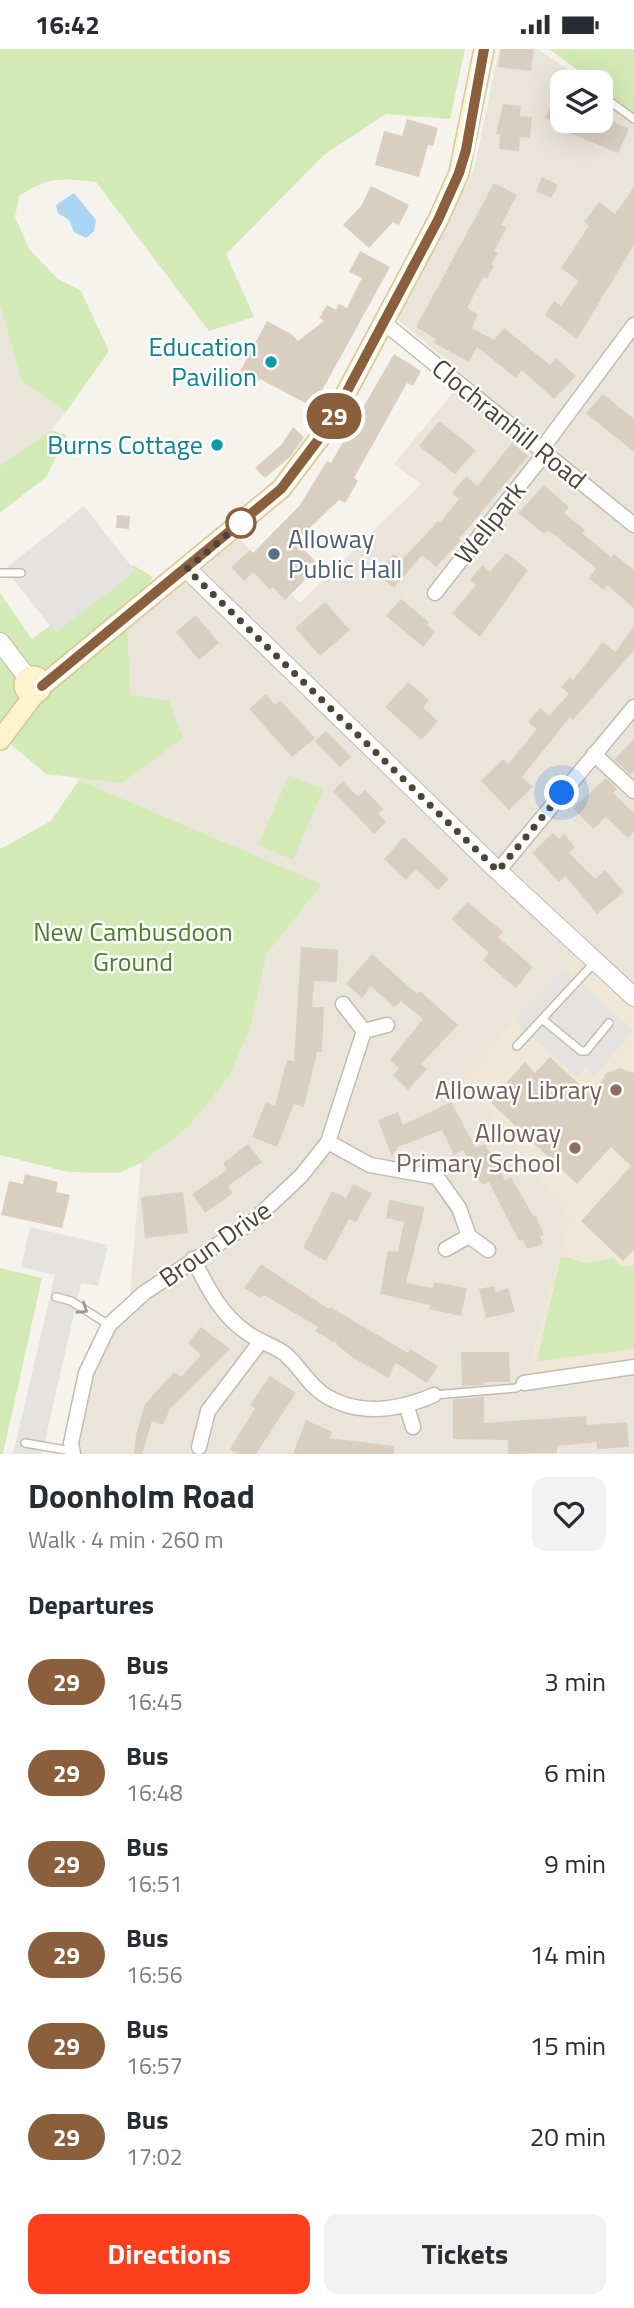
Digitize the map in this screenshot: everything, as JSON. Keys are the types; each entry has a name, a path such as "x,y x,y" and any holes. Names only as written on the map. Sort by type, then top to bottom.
{"main road":[{"path":"0,740 34,686 187,569 281,489 328,427 438,220 459,173 466,150 484,49"}],"street":[{"name":"Clochranhill Road","path":"383,323 634,525"},
{"name":"Wellpark","path":"435,593 543,452 634,325"},
{"path":"187,569 498,871 634,997"},
{"path":"0,642 34,686"},
{"path":"498,871 634,706"},
{"path":"594,754 634,791"},
{"path":"344,1004 364,1031 387,1024"},
{"name":"Broun Drive","path":"72,1453 77,1409 86,1373 109,1325 144,1293 252,1222 286,1192 328,1143 364,1031"},
{"path":"328,1143 370,1165 438,1177 459,1209 469,1236 488,1250"},
{"path":"446,1249 469,1236"},
{"path":"193,1259 226,1316 261,1341 284,1353 325,1396 357,1408 407,1407 434,1395"},
{"path":"199,1447 208,1411 261,1341"},
{"path":"524,1383 634,1367"},
{"path":"407,1407 413,1427"}],"lane":[{"path":"613,104 634,119"},
{"path":"0,573 21,573"},
{"path":"517,1046 595,961"},
{"path":"542,1019 581,1051 586,1051 608,1023"},
{"path":"56,1297 71,1301 109,1325"},
{"path":"434,1395 516,1388 524,1383"},
{"path":"24,1443 72,1453"}],"shaded area":[{"path":"499,49 538,49 568,70 550,70 550,133 613,133 613,104 634,119 634,1454 73,1454 86,1373 129,1306 141,1163 186,1129 250,1029 267,954 322,884 79,780 52,721 127,616 232,531 300,603 421,484 394,464 466,377 398,320 474,170"},
{"path":"0,305 22,382 66,412 51,430 0,466"},
{"path":"84,506 135,571 56,633 5,569"},
{"name":"Alloway Primary School","path":"583,950 634,997 634,1367 524,1383 570,1218 463,1077"},
{"path":"565,968 634,1031 594,1076 585,1067 576,1077 515,1021"},
{"path":"30,1227 108,1245 98,1286 81,1283 42,1454 13,1454 55,1275 21,1267"}],"green space":[{"path":"0,49 465,49 450,119 386,114 324,155 226,254 254,317 209,331 96,182 56,180 39,185 19,196 15,217 29,249 58,279 81,291 109,351 66,412 22,382 0,305"},
{"path":"549,49 634,49 634,113 613,97 613,70 578,70"},
{"path":"51,430 67,435 46,477 0,513 0,466"},
{"path":"133,565 153,577 127,616 130,695 169,701 183,738 122,783 46,774 0,735 0,593 32,639"},
{"path":"289,775 323,790 293,860 258,845"},
{"name":"New Cambusdoon Ground","path":"79,780 322,884 267,954 250,1029 228,1078 186,1129 141,1163 118,1173 68,1172 0,1155 0,849 51,821"},
{"path":"561,1256 587,1263 613,1258 622,1267 634,1265 634,1349 537,1361"},
{"path":"0,1268 42,1278 3,1454 0,1454"}],"water":[{"path":"74,193 96,220 94,231 86,238 74,232 69,220 58,213 56,205"}],"building":[{"path":"501,49 534,49 531,71 498,67"},
{"path":"503,104 521,106 520,116 532,117 530,138 520,137 519,151 499,149 500,135 496,134"},
{"path":"550,108 550,120 545,118"},
{"path":"407,119 438,128 433,146 428,145 419,177 375,165 384,131 402,136"},
{"path":"613,121 629,129 618,153 570,133 613,133"},
{"path":"542,177 558,185 551,198 536,191"},
{"path":"494,183 517,195 501,225 507,227 494,251 498,253 491,265 494,266 487,279 483,277 467,308 478,314 472,328 494,340 504,328 550,365 556,358 576,376 554,399 522,370 516,378 477,347 469,362 434,343 436,339 416,327"},
{"path":"371,186 409,205 399,225 393,222 369,248 343,225 361,206"},
{"path":"634,187 634,245 577,339 545,315 554,301 561,306 579,281 561,268 589,226 584,222 599,202 615,214"},
{"path":"360,251 390,267 313,407 260,379 257,383 239,373 267,321 298,341 324,321 319,318 327,305 336,310 339,304 347,308 362,278 349,272"},
{"path":"394,354 421,371 413,386 407,383 354,478 358,481 345,503 339,500 296,541 315,561 303,571 308,577 285,600 273,587 270,590 253,572 244,581 231,567 250,550 253,553 300,505 327,461 331,463"},
{"path":"603,394 634,419 634,452 586,413"},
{"path":"439,421 476,450 455,474 419,446"},
{"path":"293,427 304,437 291,456 265,478 255,468 282,444"},
{"path":"512,443 528,456 436,567 422,555 394,588 377,574 394,554 402,560 438,521 440,523 459,499 452,493 466,476 477,486"},
{"path":"544,485 569,507 564,513 585,530 582,533 611,557 614,554 634,570 634,608 607,585 603,590 589,578 596,568 548,530 544,534 518,513"},
{"path":"117,515 130,516 129,529 116,528"},
{"path":"506,553 528,570 480,637 452,614 476,585 470,580 482,565 490,572"},
{"path":"401,599 429,622 427,625 435,632 423,647 386,616"},
{"path":"325,602 350,630 320,656 295,628"},
{"path":"196,615 219,643 199,660 176,632"},
{"path":"634,627 634,650 573,720 570,717 522,777 533,787 509,810 481,781 503,759 508,764 537,729 528,722 540,708 549,716 569,694 561,687 570,677 573,680 603,642 615,652"},
{"path":"408,682 429,700 423,708 438,721 422,740 385,707"},
{"path":"266,694 275,705 280,700 315,738 292,757 249,709"},
{"path":"326,731 351,757 340,767 315,741"},
{"path":"634,739 634,771 631,775 614,760"},
{"path":"606,778 617,789 613,793 634,813 634,832 628,838 606,817 593,829 573,808"},
{"path":"343,781 358,797 365,790 383,809 378,814 386,822 374,834 333,791"},
{"path":"553,833 559,839 564,834 575,847 569,853 595,879 605,870 624,892 597,914 565,876 559,882 532,853"},
{"path":"404,837 449,879 438,890 416,869 406,880 384,859"},
{"path":"468,902 503,932 498,937 533,967 516,988 483,960 489,953 451,919"},
{"path":"301,947 338,950 337,982 314,981 312,1007 324,1007 322,1052 317,1052 304,1107 294,1104 277,1147 252,1137 266,1102 275,1106 287,1060 294,1061"},
{"path":"372,954 417,994 420,991 458,1025 421,1064 427,1069 408,1090 393,1075 399,1068 390,1060 423,1019 401,1001 394,1007 371,986 362,998 346,984"},
{"path":"550,1057 593,1097 606,1073 620,1068 634,1073 634,1250 623,1261 581,1221 631,1166 611,1147 577,1184 489,1101 525,1062 535,1073"},
{"path":"451,1102 476,1148 485,1144 505,1180 511,1177 534,1217 536,1216 544,1235 540,1236 543,1244 527,1249 523,1240 519,1241 489,1182 482,1185 463,1150 454,1155 442,1130 398,1147 392,1157 378,1120 398,1112 403,1125"},
{"path":"248,1144 262,1162 228,1186 233,1193 205,1213 192,1194 227,1170 223,1163"},
{"path":"25,1174 58,1182 56,1192 70,1195 62,1228 1,1215 9,1181 23,1184"},
{"path":"353,1184 372,1193 356,1222 349,1219 326,1261 303,1248 332,1191 346,1198"},
{"path":"183,1192 188,1233 145,1238 141,1197"},
{"path":"389,1200 425,1207 406,1283 433,1288 434,1282 467,1288 461,1316 429,1309 430,1305 380,1294 388,1251 398,1252 404,1222 386,1218"},
{"path":"261,1264 329,1309 330,1307 408,1353 410,1349 438,1366 427,1383 396,1363 388,1378 352,1357 336,1344 337,1341 333,1342 315,1331 318,1327 264,1295 261,1298 244,1288"},
{"path":"494,1286 496,1292 508,1288 515,1312 486,1318 479,1289"},
{"path":"201,1327 230,1349 170,1409 163,1425 152,1421 142,1454 134,1454 136,1435 145,1404 174,1372 181,1377 201,1355 188,1343"},
{"path":"461,1352 509,1352 510,1382 484,1382 484,1385 462,1386"},
{"path":"270,1376 296,1393 256,1454 238,1454 230,1449 255,1408 250,1405"},
{"path":"484,1397 484,1423 586,1416 587,1425 627,1422 629,1447 597,1449 597,1442 557,1446 557,1453 508,1454 508,1440 453,1439 453,1399"},
{"path":"306,1420 332,1432 329,1438 394,1446 394,1454 293,1454"}],"bus line":[{"name":"29","path":"42,686 281,489 328,427 438,220 459,173 466,150 484,49"}],"place":[{"name":"Education Pavilion","path":"271,362"},
{"name":"Burns Cottage","path":"217,445"},
{"name":"Alloway Public Hall","path":"274,554"},
{"name":"Alloway Library","path":"616,1090"},
{"name":"Alloway Primary School","path":"575,1148"}],"route":[{"path":"241,523 248,517 187,569 498,871 562,793"}]}
